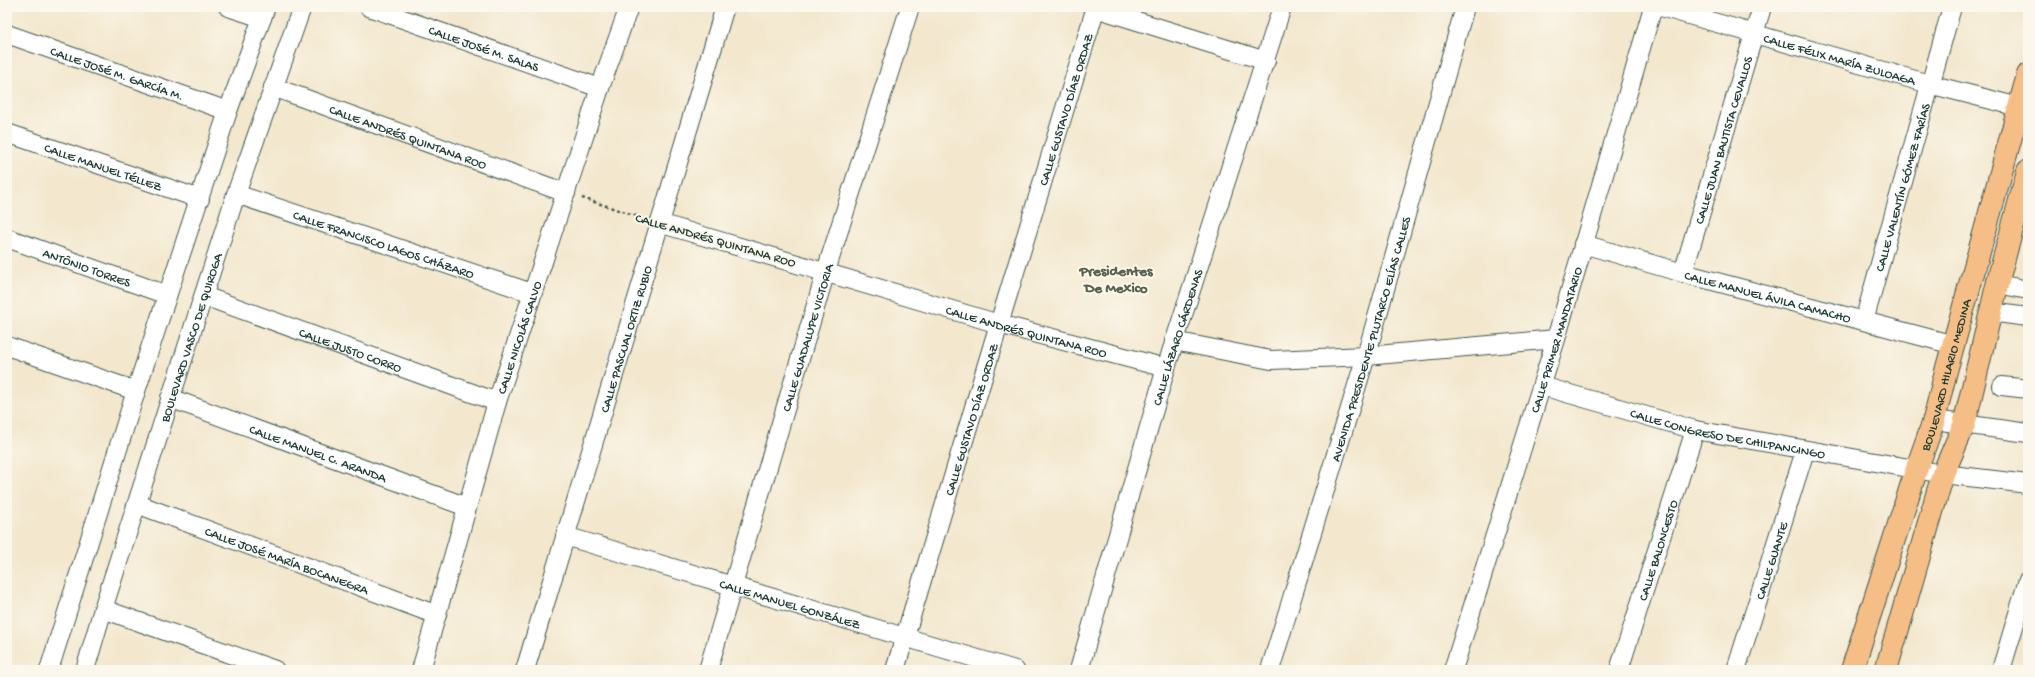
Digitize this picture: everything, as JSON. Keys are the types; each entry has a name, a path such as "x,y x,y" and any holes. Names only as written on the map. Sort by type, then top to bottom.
{"main road":[{"name":"BOULEVARD HILARIO MEDINA","path":"1852,670 1934,420 2028,75"},
{"name":"BOULEVARD HILARIO MEDINA","path":"1886,670 1943,474 1964,425 1990,312 2028,171"}],"street":[{"path":"49,670 167,295 228,111 264,12 228,7"},
{"name":"BOULEVARD VASCO DE QUIROGA","path":"85,670 103,609 236,194 302,7"},
{"name":"CALLE JOSÉ M. SALAS","path":"369,7 600,88"},
{"name":"CALLE NICOLÁS CALVO","path":"421,670 497,402 600,88 629,7"},
{"name":"CALLE PASCUAL ORTIZ RUBIO","path":"525,670 659,223 726,7"},
{"name":"CALLE GUADALUPE VICTORIA","path":"708,670 734,588 826,271 910,7"},
{"path":"1095,7 1266,61"},
{"name":"CALLE GUSTAVO DÍAZ ORDAZ","path":"895,670 1095,7"},
{"name":"CALLE LÁZARO CÁRDENAS","path":"1079,670 1174,341 1266,61 1282,7"},
{"name":"AVENIDA PRESIDENTE PLUTARCO ELÍAS CALLES","path":"1270,670 1366,356 1465,7"},
{"name":"CALLE PRIMER MANDATARIO","path":"1453,670 1542,386 1653,7"},
{"name":"CALLE FÉLIX MARÍA ZULOAGA","path":"1661,7 1929,84 2019,107"},
{"name":"CALLE JUAN BAUTISTA CEVALLOS","path":"1684,273 1762,7"},
{"name":"CALLE VALENTÍN GÓMEZ FARÍAS","path":"1864,322 1929,84 1952,7"},
{"name":"CALLE JOSÉ M. GARCÍA M.","path":"7,34 228,111"},
{"name":"CALLE ANDRÉS QUINTANA ROO","path":"273,87 566,193"},
{"name":"CALLE MANUEL TÉLLEZ","path":"7,133 200,199"},
{"name":"CALLE FRANCISCO LAGOS CHÁZARO","path":"236,194 532,293"},
{"name":"CALLE ANDRÉS QUINTANA ROO","path":"659,223 826,271 999,324 1166,368"},
{"name":"ANTÔNIO TORRES","path":"7,238 167,295"},
{"name":"CALLE MANUEL ÁVILA CAMACHO","path":"1583,244 1684,273 1954,345"},
{"path":"1998,284 2028,290"},
{"name":"CALLE JUSTO CORRO","path":"204,296 497,402"},
{"path":"1990,312 2028,317"},
{"path":"1174,341 1271,360 1366,356 1556,339"},
{"path":"8,350 136,391"},
{"name":"CALLE CONGRESO DE CHILPANCINGO","path":"1542,386 1695,430 1805,451 1917,468 1943,474 2028,484"},
{"path":"2002,386 2028,390"},
{"name":"CALLE MANUEL C. ARANDA","path":"170,398 467,507"},
{"path":"1934,420 2028,433"},
{"name":"CALLE BALONCESTO","path":"1619,670 1695,430"},
{"name":"CALLE GUANTE","path":"1736,670 1805,451"},
{"name":"CALLE JOSÉ MARÍA BOCANEGRA","path":"137,504 437,615"},
{"name":"CALLE MANUEL GONZÁLEZ","path":"565,536 905,639 1015,670"},
{"path":"2001,670 2028,580"},
{"path":"103,609 275,670"}],"path":[{"name":"CALLE ANDRÉS QUINTANA ROO","path":"566,193 659,223"}],"district":[{"name":"Presidentes De Mexico","path":"1116,278"}]}
